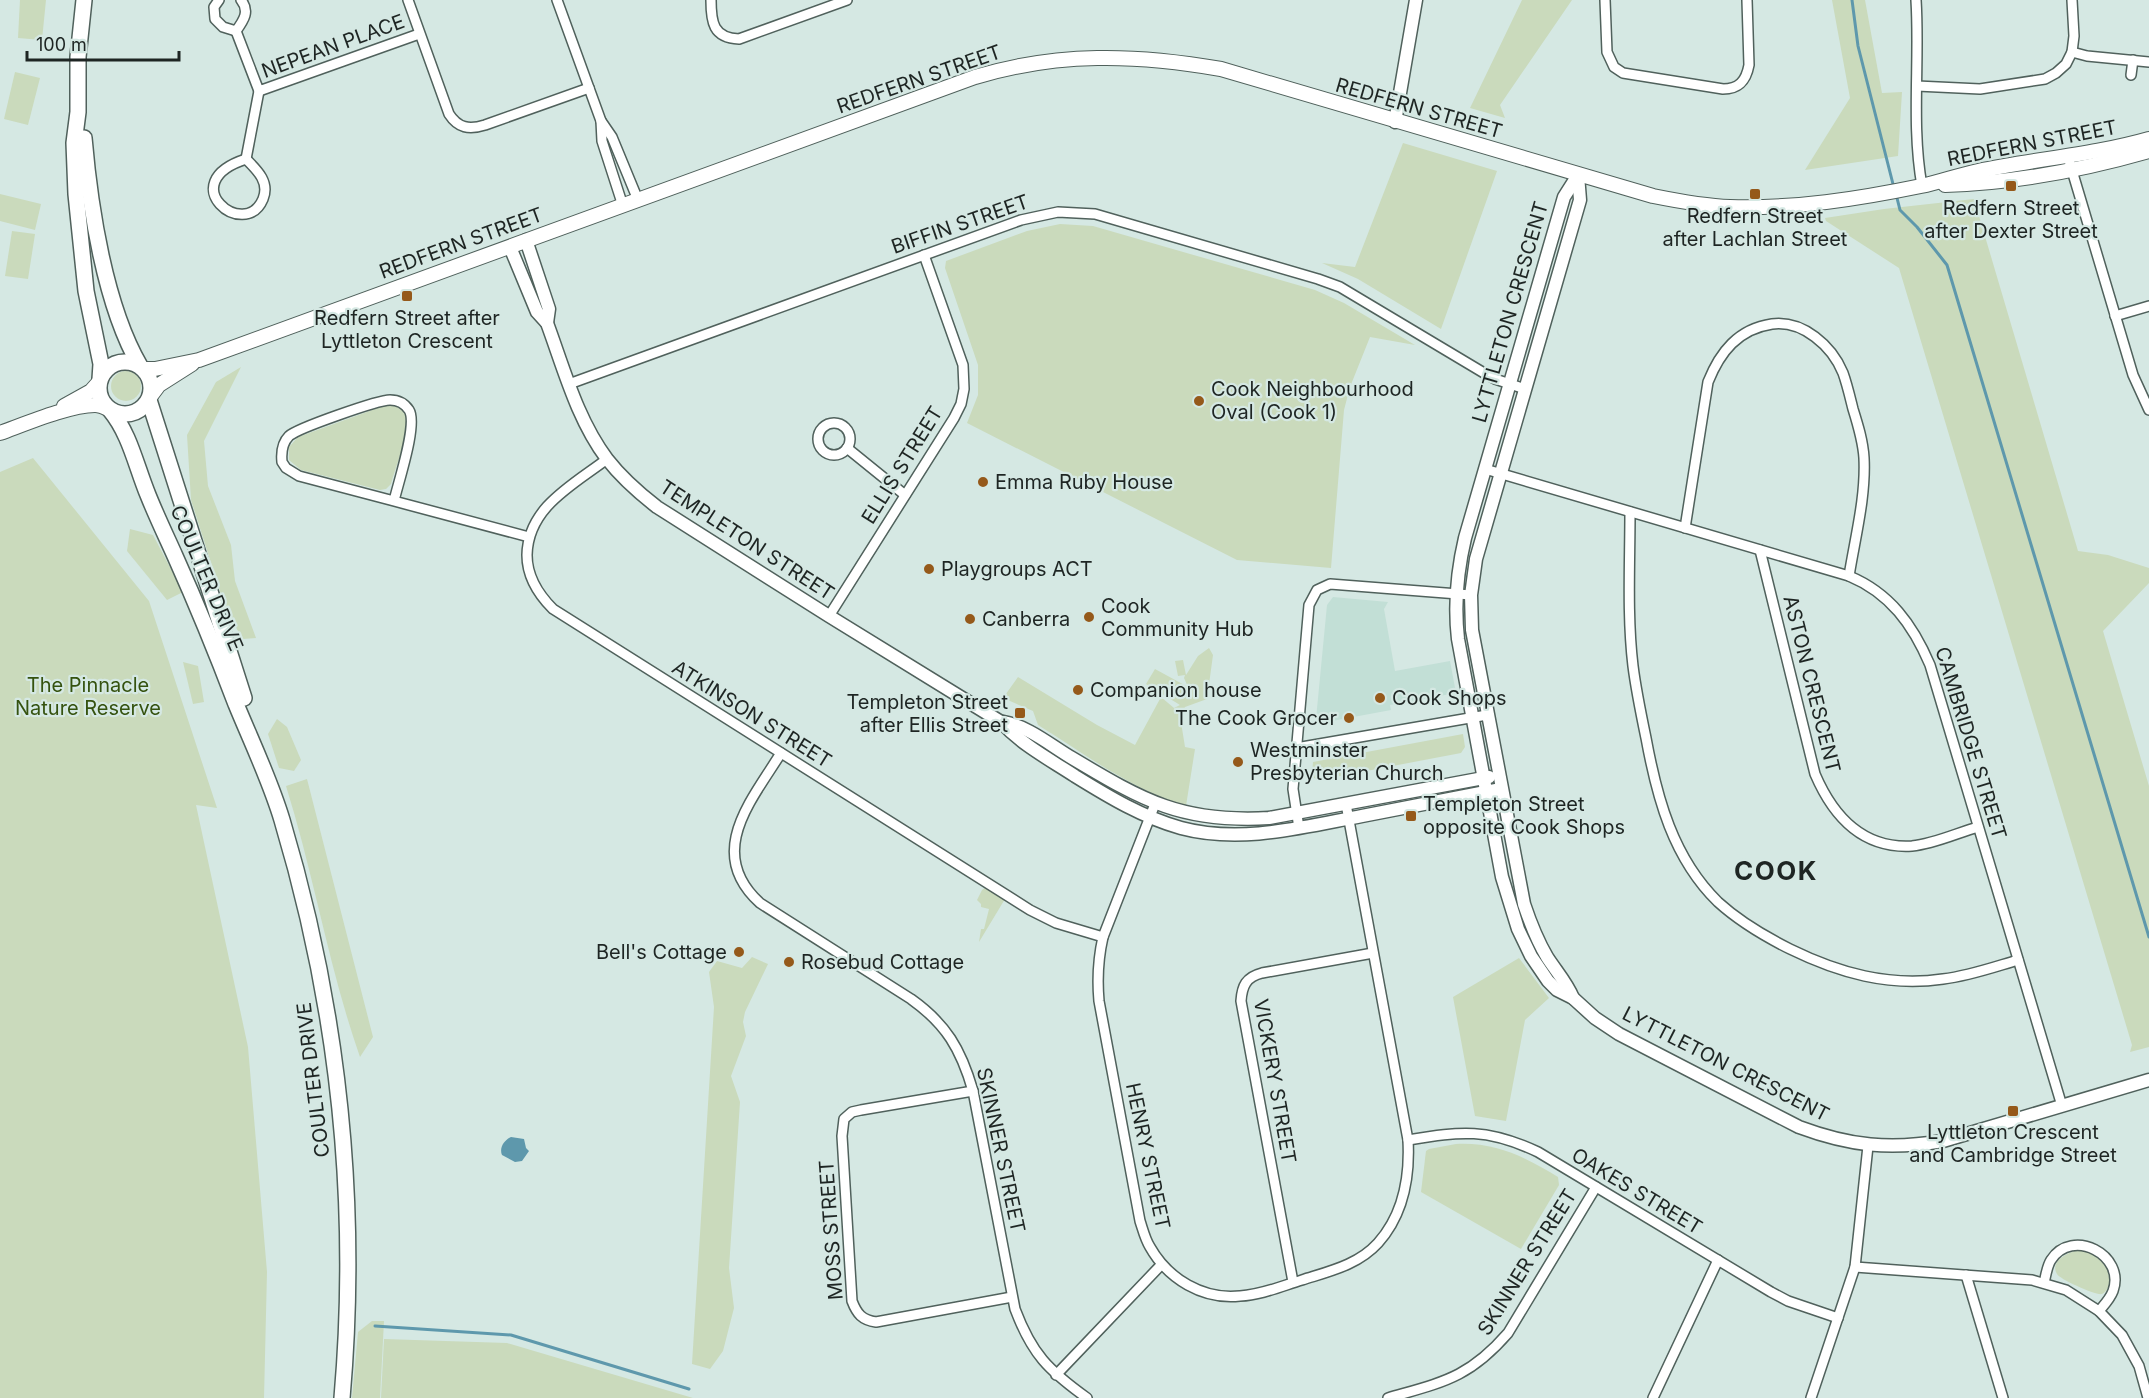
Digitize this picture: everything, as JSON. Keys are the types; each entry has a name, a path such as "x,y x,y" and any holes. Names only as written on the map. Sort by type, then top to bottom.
{"main road":[{"path":"84,0 78,57 78,112 74,142 76,194 86,291 101,364 100,397 109,410"},
{"name":"REDFERN STREET","path":"141,368 155,369 199,360 975,77 1001,69 1044,61 1137,58 1173,60 1221,69 1578,176 1653,196 1729,207 1783,206 1882,193 1922,186 1979,171 2148,142"},
{"path":"0,433 41,418 97,405 118,414 127,415 143,407 149,398 150,382 127,339 100,248 78,112"},
{"name":"REDFERN STREET","path":"1922,186 1980,183 2072,171 2148,142"},
{"name":"REDFERN STREET","path":"149,398 159,385 199,360"},
{"path":"41,418 91,391 105,371 113,365 122,362 141,368"},
{"name":"COULTER DRIVE","path":"149,398 256,734 263,765 294,863 320,974 338,1092 346,1180 347,1323 342,1398"},
{"name":"COULTER DRIVE","path":"109,410 120,422 127,438 148,495 208,629 237,706 263,765"}],"street":[{"path":"219,0 214,7 215,19 223,27 236,31 246,14 241,0"},
{"path":"408,0 449,114 462,127 473,129 589,88"},
{"path":"557,0 601,121 612,137 638,200"},
{"path":"711,0 711,17 718,32 728,39 739,39 847,0"},
{"path":"1395,122 1416,0"},
{"path":"1605,0 1607,52 1614,67 1623,73 1723,89 1735,88 1743,83 1748,75 1747,0"},
{"path":"1916,0 1916,144 1922,186"},
{"path":"1917,86 1980,89 2045,79 2061,69 2072,52 2074,36 2072,0"},
{"name":"NEPEAN PLACE","path":"236,31 259,91 246,159"},
{"name":"NEPEAN PLACE","path":"259,91 420,34"},
{"path":"2072,52 2087,56 2149,62"},
{"path":"2131,75 2133,60"},
{"path":"601,121 602,141 622,206"},
{"path":"2068,157 2133,375 2149,410"},
{"path":"246,159 263,179 264,196 261,204 255,209 239,214 231,213 218,202 214,186 221,171 246,159"},
{"name":"LYTTLETON CRESCENT","path":"1578,176 1564,197 1485,469 1463,547 1455,610 1458,639 1502,877 1518,929 1531,956 1557,990 1573,998 1595,1018 1619,1034 1786,1121 1826,1138 1868,1146 1914,1146 1943,1141 2149,1080"},
{"name":"LYTTLETON CRESCENT","path":"1573,998 1546,955 1533,930 1524,904 1472,630 1471,596 1476,559 1580,201 1578,176"},
{"name":"BIFFIN STREET","path":"569,384 1033,216 1058,212 1083,213 1115,220 1340,287 1484,374 1525,389"},
{"name":"TEMPLETON STREET","path":"526,240 549,309 547,323"},
{"name":"TEMPLETON STREET","path":"510,246 537,312 547,323 585,424 607,459 635,490 657,507 1001,722 1015,737 1108,797 1150,818 1183,828 1215,834 1249,835 1299,828 1501,789"},
{"name":"ELLIS STREET","path":"829,616 961,404 964,388 963,365 924,255"},
{"path":"2115,316 2149,306"},
{"path":"1685,528 1708,382 1715,364 1732,342 1746,332 1777,323 1801,328 1822,343 1834,356 1843,373 1861,437 1864,478 1849,576"},
{"path":"394,501 413,425 412,418 404,404 392,400 378,402 297,431 286,440 282,462 298,476 529,537"},
{"path":"847,448 905,495"},
{"name":"ATKINSON STREET","path":"607,459 548,503 539,515 529,537 527,561 531,578 542,598 553,609 1029,910 1056,923 1103,937"},
{"name":"CAMBRIDGE STREET","path":"1485,469 1849,576 1877,591 1894,605 1909,623 1930,665 2062,1106"},
{"path":"1630,512 1633,665 1653,778 1662,809 1681,852 1698,878 1717,900 1738,919 1762,935 1818,963 1849,974 1880,980 1912,982 1944,979 2018,960"},
{"name":"ASTON CRESCENT","path":"1760,550 1815,774 1829,804 1858,832 1875,841 1894,846 1922,844 1978,827"},
{"path":"1299,828 1293,789 1296,748 1309,605 1317,590 1330,584 1471,596"},
{"path":"1296,748 1487,715"},
{"name":"TEMPLETON STREET","path":"1001,722 1023,728 1120,787 1155,804 1203,817 1236,820 1296,814 1498,775"},
{"name":"SKINNER STREET","path":"781,753 737,825 735,861 744,887 760,903 929,1012 944,1027 957,1046 974,1091 1012,1297 1023,1331 1056,1376 1087,1398"},
{"name":"HENRY STREET","path":"1155,804 1103,937 1098,958 1097,980 1140,1221 1148,1245 1161,1265 1176,1278 1193,1288 1220,1296 1248,1295 1346,1266 1362,1257 1378,1243 1390,1227 1400,1207 1406,1186 1409,1163 1408,1140 1346,804"},
{"name":"VICKERY STREET","path":"1293,1282 1241,1001 1242,990 1250,978 1262,973 1373,953"},
{"name":"MOSS STREET","path":"974,1091 861,1110 852,1112 844,1119 842,1136 852,1301 860,1316 876,1322 1012,1297"},
{"name":"OAKES STREET","path":"1408,1140 1453,1132 1478,1132 1503,1137 1538,1152 1788,1301 1838,1318"},
{"path":"1811,1398 1855,1267 1868,1146"},
{"name":"SKINNER STREET","path":"1388,1398 1447,1380 1465,1372 1492,1351 1508,1333 1596,1187"},
{"path":"2044,1283 2051,1259 2066,1248 2081,1245 2096,1249 2109,1262 2115,1276 2113,1292 2099,1311"},
{"path":"1653,1398 1718,1260"},
{"path":"1056,1376 1161,1265"},
{"path":"1855,1267 2044,1283 2066,1290 2099,1311 2122,1335 2134,1355 2148,1398"},
{"path":"1966,1275 2003,1398"}],"shaded area":[{"path":"1333,597 1388,602 1384,609 1395,671 1450,661 1456,693 1390,705 1391,710 1332,721 1316,719 1327,605"}],"green space":[{"path":"20,0 46,0 42,40 18,38"},
{"path":"1522,0 1572,0 1500,105 1505,118 1470,108"},
{"path":"1832,0 1865,0 1882,93 1902,92 1898,156 1805,170 1850,98"},
{"path":"15,72 40,78 28,125 4,119"},
{"path":"1403,143 1497,171 1441,329 1358,279 1322,263 1355,267"},
{"path":"0,194 41,204 35,230 0,221"},
{"path":"1974,199 2078,551 2108,555 2149,568 2149,583 2103,631 2149,786 2149,1047 2130,1052 2132,1045 1899,268 1826,221 1825,218"},
{"path":"1060,224 1093,226 1315,290 1344,303 1415,345 1370,337 1350,387 1344,410 1331,568 1237,560 967,423 978,395 978,365 945,268 946,261 1027,231"},
{"path":"12,231 35,234 28,279 5,276"},
{"path":"241,367 204,441 208,486 231,545 235,581 256,638 243,639 227,613 191,500 187,435 216,382"},
{"path":"126,371 136,376 141,386 136,396 126,401 116,396 111,386 116,376"},
{"path":"386,405 400,409 405,414 407,422 401,453 391,484 386,489 380,490 301,470 289,460 289,447 298,437"},
{"name":"The Pinnacle Nature Reserve","path":"33,458 149,601 217,808 196,805 248,1047 267,1272 264,1398 0,1398 0,472"},
{"path":"130,529 153,535 183,592 167,600 127,551"},
{"path":"1209,648 1213,655 1207,699 1185,707 1181,722 1185,747 1195,749 1186,806 1147,791 1109,770 1038,725 1033,711 1003,698 1018,677 1097,725 1135,745 1161,697 1174,708 1180,705 1146,684 1155,669 1188,687 1185,675 1178,676 1175,661 1183,660 1186,675 1198,656"},
{"path":"183,662 198,666 204,702 193,704"},
{"path":"277,719 287,727 301,760 294,771 279,768 268,734"},
{"path":"1463,734 1465,747 1461,753 1319,780 1312,774 1313,762"},
{"path":"307,779 373,1037 360,1057 339,990 286,786"},
{"path":"986,887 1005,899 979,942 981,929 984,929 989,909 981,907 977,900"},
{"path":"752,957 768,964 745,1012 743,1022 746,1036 731,1076 740,1102 729,1268 734,1308 723,1351 710,1369 692,1364 714,1007 709,972 717,961 742,968"},
{"path":"1519,958 1549,998 1525,1020 1506,1121 1475,1116 1453,997"},
{"path":"1456,1144 1471,1144 1510,1152 1558,1177 1559,1185 1521,1249 1421,1192 1426,1151"},
{"path":"2078,1250 2095,1254 2106,1265 2109,1281 2106,1291 2102,1294 2078,1287 2057,1274 2055,1269 2058,1261 2065,1255"},
{"path":"372,1321 384,1321 380,1398 352,1398 358,1332"},
{"path":"384,1339 507,1343 693,1398 381,1398"}],"water":[{"path":"511,1137 524,1139 529,1151 522,1161 515,1162 502,1155 503,1144"}],"waterway":[{"path":"1852,0 1858,46 1894,188"},
{"path":"1896,194 1900,210 1917,227 1947,265 2149,937"},
{"path":"375,1326 511,1335 689,1389"}],"place":[{"name":"Redfern Street after Dexter Street","path":"2011,186"},
{"name":"Redfern Street after Lachlan Street","path":"1755,194"},
{"name":"Redfern Street after Lyttleton Crescent","path":"407,296"},
{"name":"Cook Neighbourhood Oval (Cook 1)","path":"1199,401"},
{"name":"Emma Ruby House","path":"983,482"},
{"name":"Playgroups ACT","path":"929,569"},
{"name":"Cook Community Hub","path":"1089,617"},
{"name":"Canberra","path":"970,619"},
{"name":"Companion house","path":"1078,690"},
{"name":"Cook Shops","path":"1380,698"},
{"name":"Templeton Street after Ellis Street","path":"1020,713"},
{"name":"The Cook Grocer","path":"1349,718"},
{"name":"Westminster Presbyterian Church","path":"1238,762"},
{"name":"Templeton Street opposite Cook Shops","path":"1411,816"},
{"name":"Bell's Cottage","path":"739,952"},
{"name":"Rosebud Cottage","path":"789,962"},
{"name":"Lyttleton Crescent and Cambridge Street","path":"2013,1111"}],"district":[{"name":"COOK","path":"1776,871"}]}
